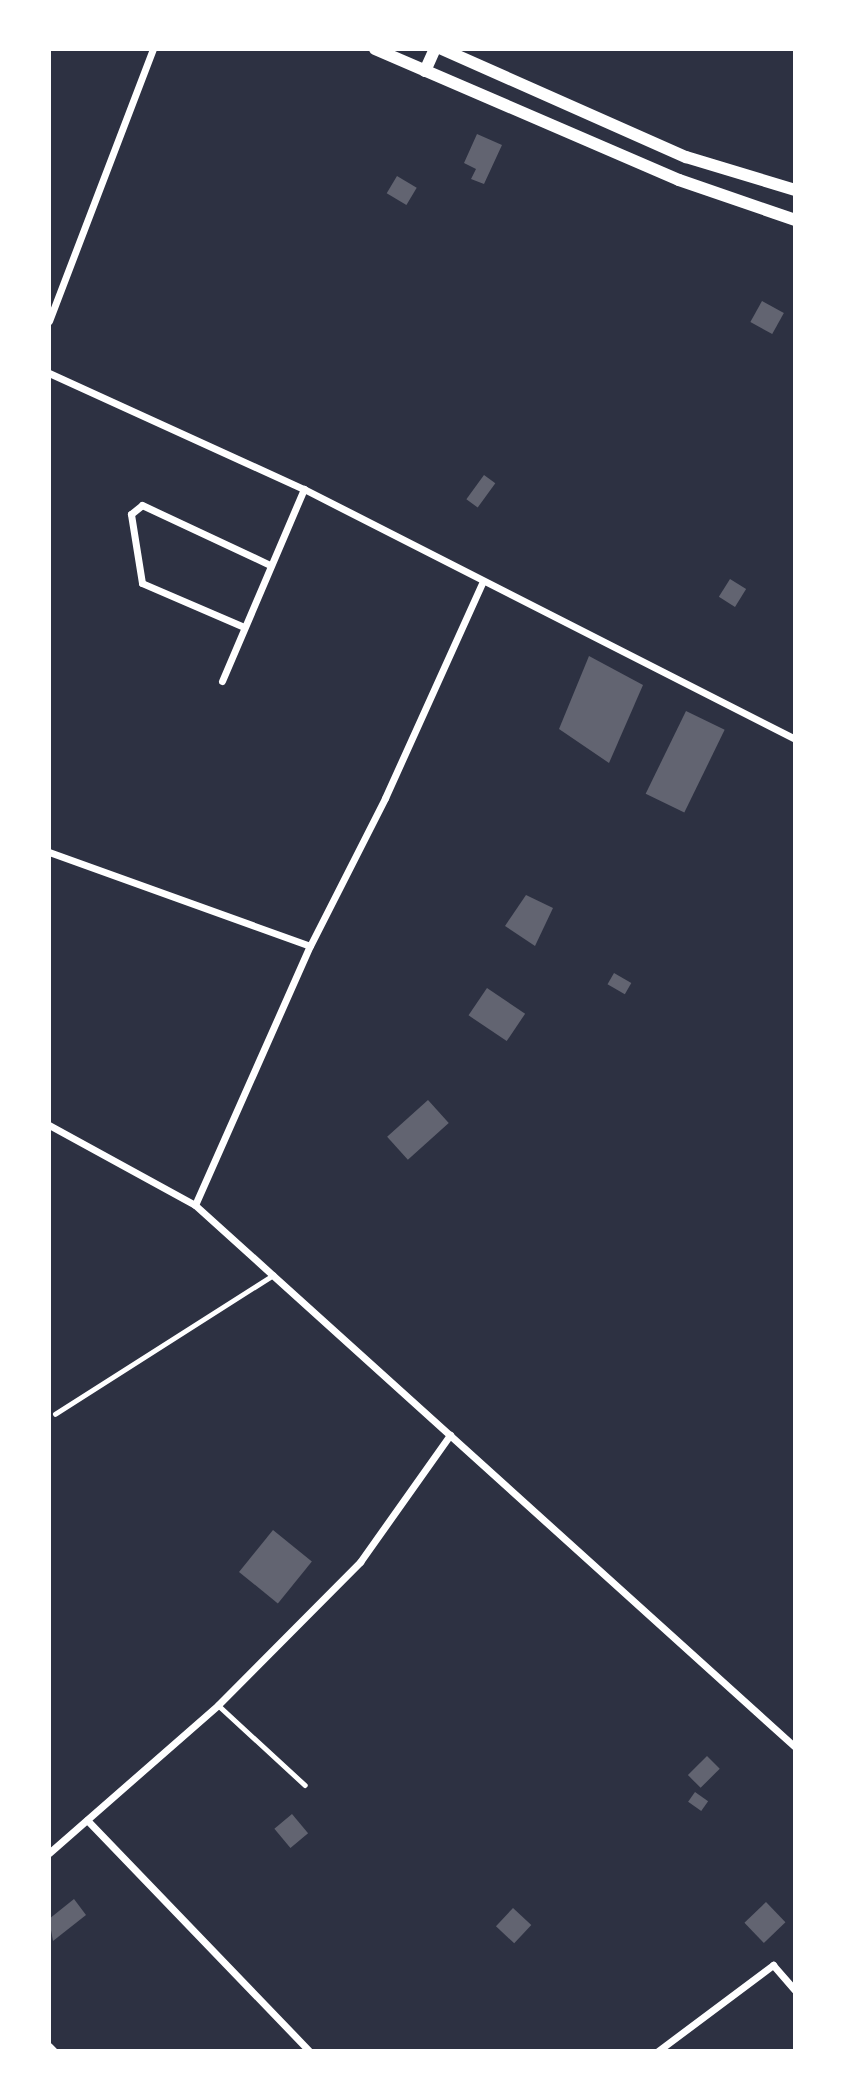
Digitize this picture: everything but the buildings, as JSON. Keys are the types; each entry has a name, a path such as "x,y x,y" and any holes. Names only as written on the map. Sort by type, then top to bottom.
{"main road":[{"path":"375,49 679,180 795,220"},
{"path":"425,71 435,49"},
{"path":"442,49 687,157 795,190"},
{"path":"679,180 687,157"}],"street":[{"path":"49,321 153,49"},
{"path":"49,373 304,489 795,739"},
{"path":"222,681 304,489"},
{"path":"244,627 142,583 131,514 142,505 270,565"},
{"path":"195,1205 310,946 385,798 483,581"},
{"path":"49,852 310,946"},
{"path":"49,1125 93,1145 195,1205 795,1747"},
{"path":"49,1853 218,1705 360,1562 450,1435"},
{"path":"87,1820 309,2051"},
{"path":"658,2051 773,1965 795,1990"},
{"path":"49,2046 54,2051"}],"lane":[{"path":"55,1414 273,1275"},
{"path":"218,1705 304,1784"}]}
